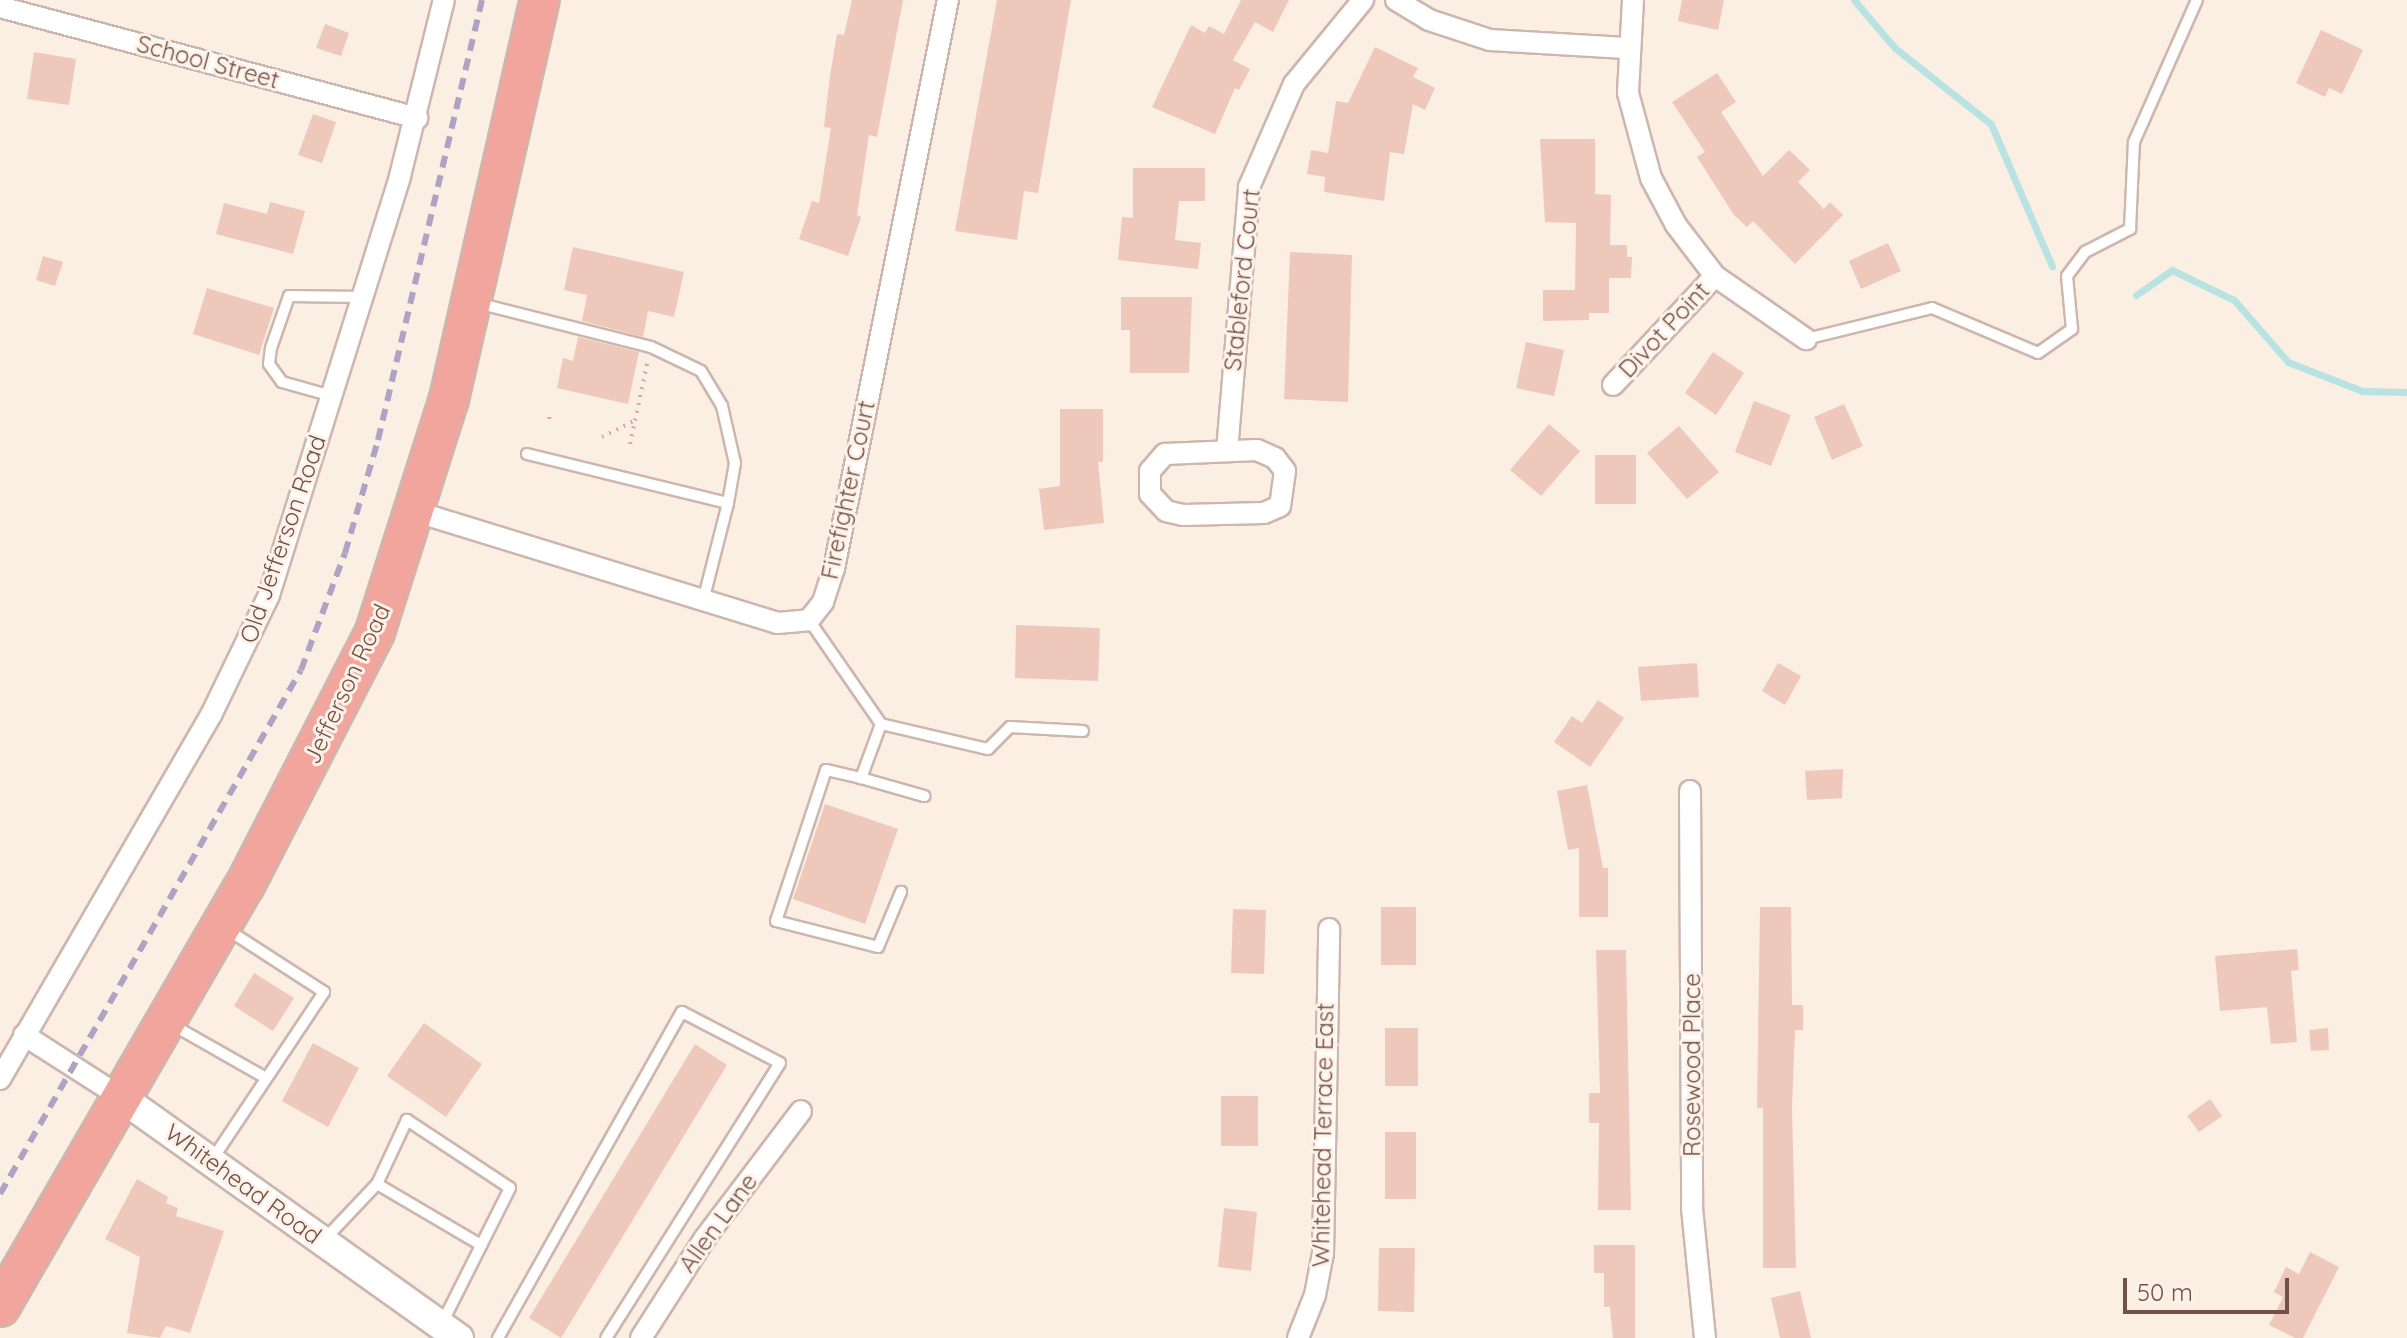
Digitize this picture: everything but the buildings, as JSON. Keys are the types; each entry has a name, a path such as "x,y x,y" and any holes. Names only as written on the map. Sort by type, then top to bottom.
{"highway":[{"name":"Jefferson Road","path":"0,1307 222,926 326,736 375,632 417,512 472,302 540,0"}],"main road":[{"name":"Whitehead Road","path":"122,1098 450,1332"}],"street":[{"name":"Old Jefferson Road","path":"0,1079 245,651 287,543 363,297 417,118 444,0"},
{"name":"Firefighter Court","path":"809,620 823,602 834,569 948,0"},
{"name":"Stableford Court","path":"1227,451 1243,224 1252,176 1294,84 1363,0"},
{"path":"1396,0 1429,20 1490,40 1626,48"},
{"path":"1633,0 1626,48 1630,107 1651,178 1676,225 1715,276 1806,339"},
{"name":"School Street","path":"0,7 417,118"},
{"name":"Divot Point","path":"1613,385 1715,276"},
{"path":"1257,450 1275,458 1285,471 1280,506 1243,516 1183,515 1166,511 1150,494 1150,471 1165,454 1227,451 1257,450"},
{"path":"417,512 777,623 809,620"},
{"name":"Rosewood Place","path":"1690,791 1692,1208 1705,1338"},
{"name":"Whitehead Terrace East","path":"1298,1338 1315,1295 1323,1253 1329,929"},
{"name":"Whitehead Road","path":"24,1035 122,1098"},
{"name":"Allen Lane","path":"641,1338 705,1238 801,1111"}],"lane":[{"path":"1806,339 1932,308 2038,353 2072,329 2067,276 2085,252 2130,229 2134,142 2197,0"},
{"path":"332,396 282,382 269,364 271,348 289,296 363,297"},
{"path":"472,302 651,347 701,371 722,406 735,463 703,601"},
{"path":"527,454 728,503"},
{"path":"809,620 881,724 988,749 1010,727 1083,731"},
{"path":"861,778 881,724"},
{"path":"901,892 878,947 776,921 826,770 924,796"},
{"path":"211,1161 324,992 222,926"},
{"path":"498,1338 682,1012 780,1063 606,1338"},
{"path":"166,1021 266,1078"},
{"path":"323,1242 377,1184 407,1120 510,1188 481,1245 450,1332"},
{"path":"377,1184 481,1245"}],"path":[{"path":"630,444 651,347"},
{"path":"602,437 635,420"}],"waterway":[{"path":"1854,0 1895,48 1991,124 2052,266"},
{"path":"2136,295 2172,270 2234,300 2288,362 2362,391 2407,392"}],"railway":[{"path":"0,1194 301,670 345,553 378,440 482,0"}]}
